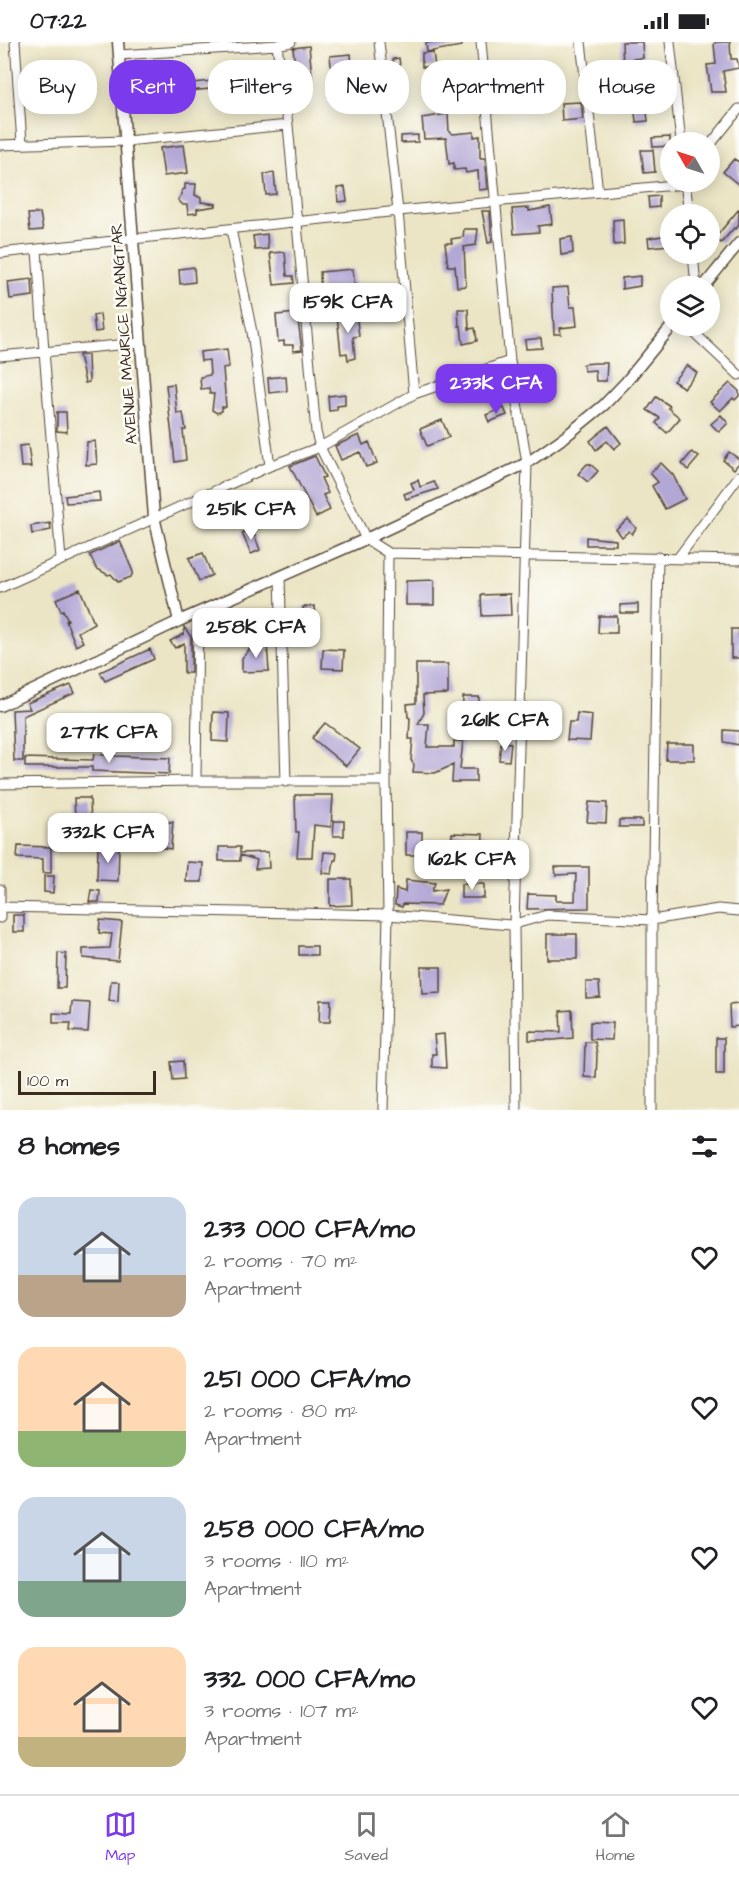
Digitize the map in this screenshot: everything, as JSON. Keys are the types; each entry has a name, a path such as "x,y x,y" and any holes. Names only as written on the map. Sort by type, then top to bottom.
{"street":[{"path":"15,42 22,143"},
{"name":"AVENUE MAURICE NGANGTAR","path":"118,42 154,517 178,621"},
{"path":"119,55 277,45 291,42"},
{"path":"379,42 398,211 414,394"},
{"path":"481,42 510,361 527,463 514,925 516,1110"},
{"path":"581,42 598,192"},
{"path":"669,42 680,132"},
{"path":"277,45 288,125 316,432 320,447 366,539 388,553 739,560"},
{"path":"720,133 739,109"},
{"path":"0,144 126,141 288,125"},
{"path":"0,253 660,185"},
{"path":"231,230 252,332 270,466"},
{"path":"712,276 739,243"},
{"path":"38,250 61,560"},
{"path":"0,706 178,621 366,539 527,463 566,436 604,405 664,336"},
{"path":"698,336 739,375"},
{"path":"0,356 140,343"},
{"path":"0,588 154,517 270,466 320,447 414,394 510,361"},
{"path":"678,558 739,476"},
{"path":"383,1110 388,915 386,781 388,553"},
{"path":"652,1110 652,920 658,557"},
{"path":"280,577 286,782"},
{"path":"196,781 198,613"},
{"path":"0,784 386,781"},
{"path":"0,889 0,918"},
{"path":"0,907 388,915 514,925 547,915 652,920 718,909 739,911"}],"building":[{"path":"461,42 462,46 427,52 426,43"},
{"path":"622,42 642,42 643,58 623,60"},
{"path":"730,42 731,59 737,59 739,68 723,71 726,92 711,92 707,65 716,64 714,44"},
{"path":"309,46 310,60 294,60 293,48"},
{"path":"433,52 434,60 422,60 422,53"},
{"path":"351,54 351,60 330,60 330,56"},
{"path":"208,81 208,89 196,90 196,83"},
{"path":"578,102 578,114 582,114 583,119 562,121 562,114 566,114 566,103"},
{"path":"448,114 449,132 453,134 474,132 474,137 480,136 480,158 485,158 488,189 479,190 478,171 466,173 465,169 454,170 454,163 449,164 446,138 424,139 422,118"},
{"path":"635,114 647,114 648,121 636,122"},
{"path":"418,135 418,142 401,143 401,136"},
{"path":"652,138 660,138 660,147 653,147"},
{"path":"184,145 188,173 164,176 160,148"},
{"path":"641,150 653,150 655,172 644,173"},
{"path":"734,159 739,162 739,185 723,172"},
{"path":"274,173 276,194 266,195 264,174"},
{"path":"185,184 196,184 195,195 201,198 201,202 216,204 216,206 197,209 197,213 188,214 187,205 183,205 178,200 182,190 185,189"},
{"path":"345,187 347,201 338,202 337,188"},
{"path":"659,196 659,207 649,208 648,197"},
{"path":"550,207 552,224 538,226 539,232 514,234 512,209 529,208 529,211"},
{"path":"739,209 739,225 721,243 720,232"},
{"path":"482,211 490,211 492,242 488,243"},
{"path":"40,213 43,230 30,231 28,214"},
{"path":"623,219 624,244 614,245 613,220"},
{"path":"464,229 478,229 476,245 464,247 466,286 457,287 455,266 448,266 445,243 452,243 451,239 463,237"},
{"path":"267,234 268,249 255,250 253,236"},
{"path":"660,236 660,246 649,247 648,238"},
{"path":"572,237 573,253 561,255 560,239"},
{"path":"285,252 287,276 293,276 294,283 274,285 270,253"},
{"path":"194,267 195,282 180,284 179,269"},
{"path":"353,269 355,291 321,295 320,272"},
{"path":"640,276 640,286 622,289 622,278"},
{"path":"32,279 33,296 10,299 8,282"},
{"path":"568,287 570,307 575,307 577,326 560,328 561,334 554,334 552,288"},
{"path":"458,309 468,309 469,329 475,328 477,341 463,344"},
{"path":"297,313 302,350 293,351 293,345 284,345 284,341 278,342 276,315"},
{"path":"100,314 102,331 95,332 93,315"},
{"path":"356,314 359,336 353,337 355,358 348,360 347,353 341,354 337,316"},
{"path":"541,338 542,348 526,349 525,340"},
{"path":"227,349 229,367 223,368 226,407 222,407 222,411 217,413 212,410 214,394 210,394 209,388 201,389 200,377 210,375 209,360 201,361 200,352"},
{"path":"79,355 88,355 89,382 85,383"},
{"path":"607,363 606,381 596,381 595,370 584,371 583,364"},
{"path":"687,365 697,373 684,388 673,381"},
{"path":"286,376 287,391 269,393 268,378"},
{"path":"730,383 739,391 739,396 735,400 733,398 720,411 710,402"},
{"path":"174,384 177,414 183,413 186,430 183,430 186,460 175,462 166,385"},
{"path":"345,394 345,405 337,406 337,410 329,411 328,396"},
{"path":"656,397 670,406 668,408 680,418 667,433 656,423 660,418 647,410"},
{"path":"504,408 507,415 489,422 486,415"},
{"path":"57,412 66,412 67,432 57,431"},
{"path":"721,415 728,423 719,432 711,424"},
{"path":"442,420 449,437 427,446 420,429"},
{"path":"608,426 621,443 614,449 607,441 596,450 590,441"},
{"path":"359,435 363,445 369,442 377,463 366,467 360,452 341,460 335,446"},
{"path":"95,441 97,464 86,465 87,442"},
{"path":"28,445 31,467 21,467 19,446"},
{"path":"692,452 699,457 688,470 682,464"},
{"path":"729,452 739,459 734,469 723,460"},
{"path":"315,456 325,477 321,478 328,493 323,495 330,510 316,517 290,466"},
{"path":"661,463 673,475 685,499 665,509 652,486 658,482 650,473"},
{"path":"587,464 598,471 588,482 578,474"},
{"path":"418,480 420,487 434,482 438,489 406,499 404,494 414,490 411,483"},
{"path":"99,492 100,501 66,503 65,496"},
{"path":"628,519 636,528 632,534 629,531 622,537 616,529"},
{"path":"50,523 51,530 32,534 31,526"},
{"path":"252,529 260,550 251,554 242,533"},
{"path":"586,537 616,540 616,545 586,545"},
{"path":"120,541 133,572 131,577 118,582 111,574 108,575 96,568 90,555"},
{"path":"203,553 212,575 199,581 189,558"},
{"path":"434,580 434,605 406,605 406,581"},
{"path":"80,589 94,623 78,632 83,642 76,646 66,621 68,620 56,599"},
{"path":"510,594 511,615 482,616 481,595"},
{"path":"638,604 638,613 620,613 620,605"},
{"path":"315,606 317,631 306,632 303,607"},
{"path":"599,616 617,616 617,633 598,633"},
{"path":"217,622 217,644 209,645 208,624"},
{"path":"184,627 191,637 191,673 184,673 184,643 175,648 170,641 184,634"},
{"path":"731,629 739,629 739,658 731,658"},
{"path":"254,644 267,644 269,671 242,672 242,658"},
{"path":"150,649 154,659 105,681 100,672"},
{"path":"323,649 344,650 343,669 322,668"},
{"path":"416,664 448,664 448,694 423,695 424,713 418,724 429,724 427,747 454,747 454,741 463,741 460,769 476,769 476,782 452,782 453,765 435,773 413,772 414,765 411,760 413,739 409,739 410,718 407,704 416,703"},
{"path":"71,685 75,693 23,716 23,761 14,761 12,710 30,709 27,703"},
{"path":"463,697 479,697 478,735 462,735"},
{"path":"213,712 229,713 228,742 212,741"},
{"path":"577,713 592,715 590,741 567,740 569,722 576,722"},
{"path":"325,723 360,749 346,766 312,738"},
{"path":"724,730 739,731 739,745 724,742"},
{"path":"501,742 511,743 509,761 499,760"},
{"path":"667,744 694,744 694,760 666,760"},
{"path":"94,754 170,758 169,774 92,771 92,767 25,767 25,758 93,760"},
{"path":"295,795 333,795 331,827 314,825 312,857 297,857 299,832 296,832"},
{"path":"74,798 90,798 91,827 71,828 70,846 52,845 53,817 75,818"},
{"path":"589,802 607,803 606,823 587,822"},
{"path":"619,820 642,820 642,827 619,827"},
{"path":"173,821 171,849 157,847 157,835 165,833 163,824"},
{"path":"334,821 344,821 344,836 333,836"},
{"path":"406,832 422,832 422,855 406,855"},
{"path":"452,833 483,834 482,856 461,855 461,853 451,855"},
{"path":"18,846 51,847 51,873 43,873 43,859 17,858"},
{"path":"98,846 119,847 118,881 97,880"},
{"path":"219,847 240,847 240,853 268,852 269,868 255,869 257,860 240,855 240,861 219,861"},
{"path":"324,852 337,853 332,874 322,873"},
{"path":"490,856 504,856 503,866 490,865"},
{"path":"187,862 203,863 202,882 186,882"},
{"path":"555,867 589,867 589,908 527,909 528,894 556,895 556,901 575,901 576,874 556,875"},
{"path":"44,876 54,876 53,893 44,892"},
{"path":"330,879 351,879 352,905 330,906"},
{"path":"406,880 435,883 432,891 446,889 440,905 403,904 402,907 395,905 396,889 405,892"},
{"path":"461,884 484,884 484,898 461,898"},
{"path":"91,890 100,891 99,902 89,902"},
{"path":"13,915 24,915 24,932 13,932"},
{"path":"100,920 122,922 118,961 83,958 83,949 110,948 112,934 99,933"},
{"path":"547,934 577,934 577,959 547,959"},
{"path":"299,946 317,946 317,955 299,955"},
{"path":"58,953 66,954 65,988 57,988"},
{"path":"421,967 441,967 441,993 422,994"},
{"path":"111,981 119,981 118,1002 109,1001"},
{"path":"586,982 599,982 600,997 586,998"},
{"path":"320,1000 331,1000 330,1022 319,1022"},
{"path":"72,1002 90,1003 88,1032 70,1031 71,1023 53,1023 53,1013 71,1014"},
{"path":"739,1004 739,1026 730,1027 729,1005"},
{"path":"572,1010 573,1038 529,1040 529,1031 561,1032 560,1011"},
{"path":"590,1022 613,1023 612,1040 590,1039"},
{"path":"444,1034 446,1068 432,1067 432,1054 436,1054 434,1035"},
{"path":"716,1038 724,1038 724,1074 716,1074"},
{"path":"585,1042 595,1042 596,1078 584,1077"},
{"path":"183,1061 184,1079 173,1080 171,1062"}]}
